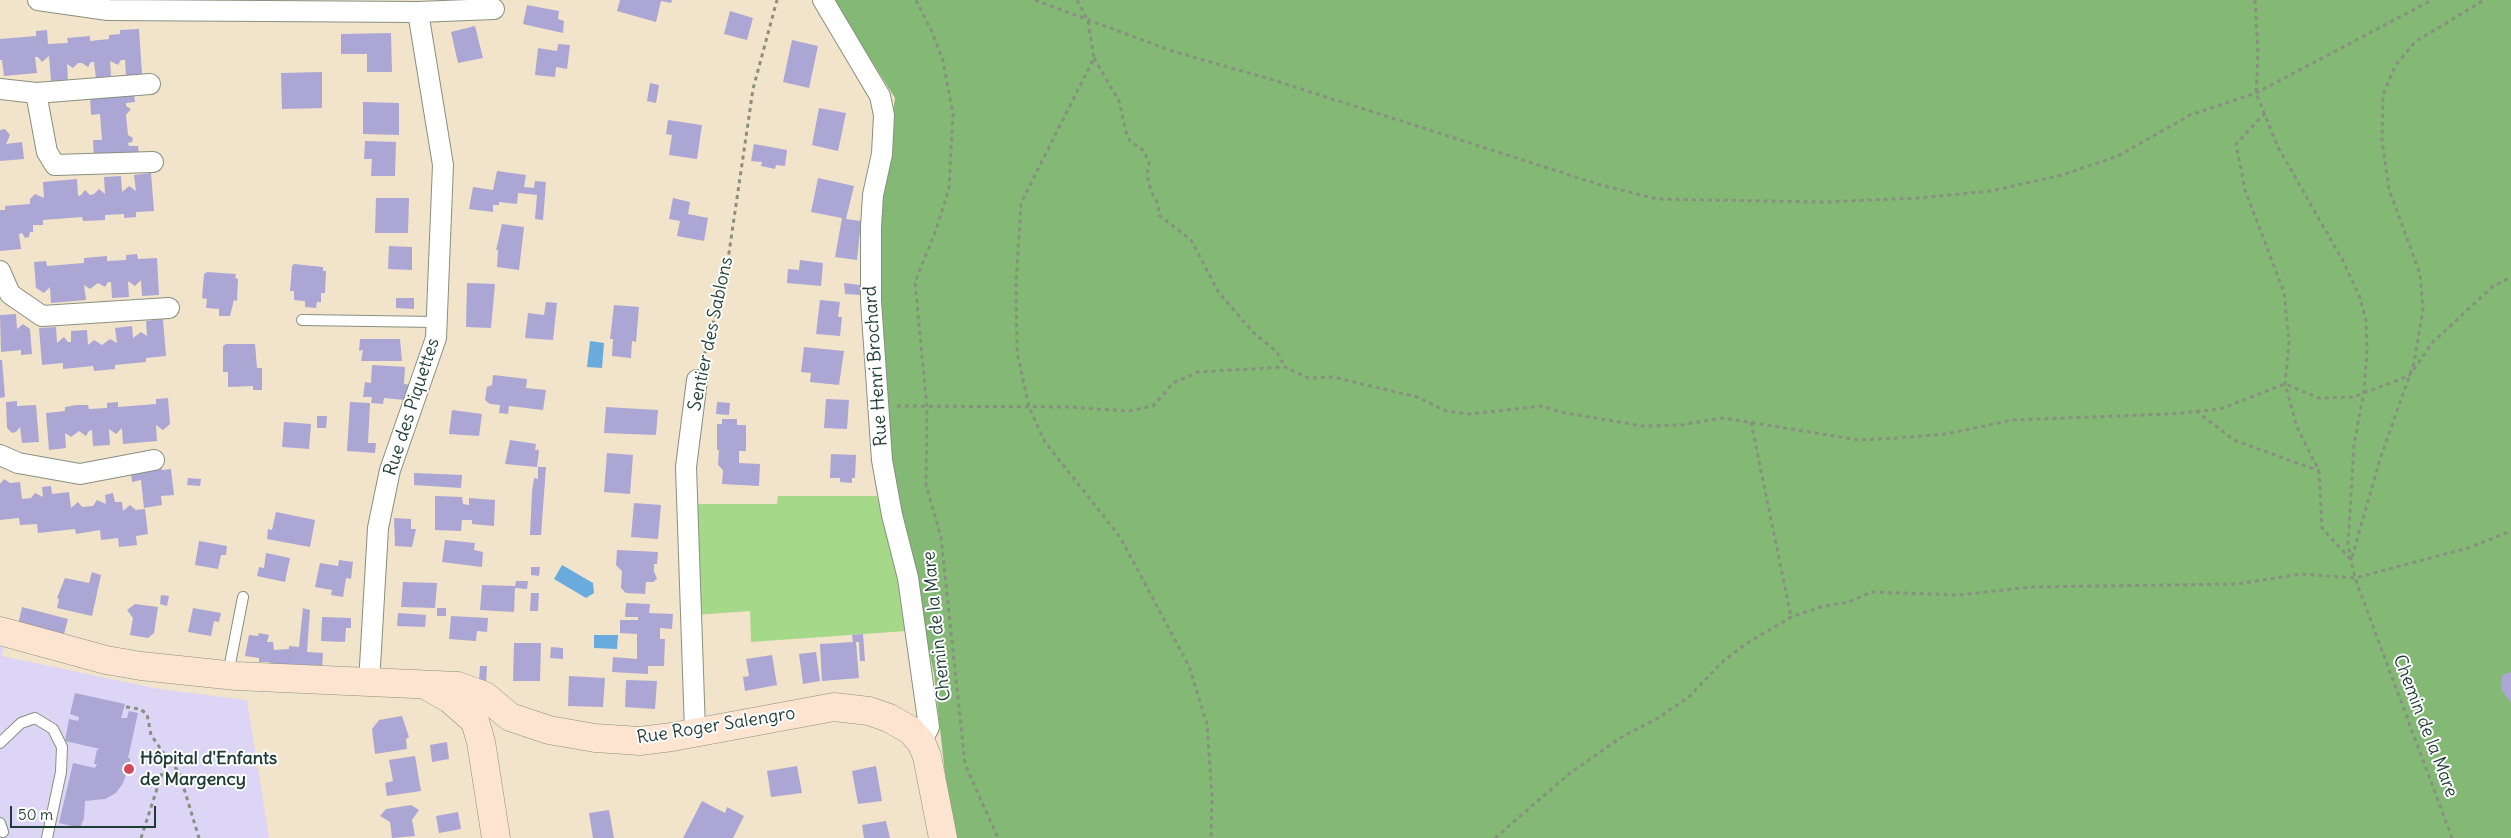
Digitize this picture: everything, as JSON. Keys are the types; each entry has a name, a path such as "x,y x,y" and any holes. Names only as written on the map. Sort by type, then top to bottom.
{"main road":[{"name":"Rue Roger Salengro","path":"0,630 106,660 227,678 344,679 368,682 458,686 485,696 504,711 549,730 595,738 640,741 672,737 834,707 869,712 889,718 910,730 920,742"},
{"name":"Rue Roger Salengro","path":"424,685 450,699 477,727"},
{"path":"477,727 496,838"},
{"path":"920,742 927,756 943,838"}],"street":[{"path":"38,0 108,10 424,6 494,10"},
{"name":"Rue Henri Brochard","path":"823,0 880,96 884,114 882,154 870,227 871,301 882,460 892,515 908,578 922,666 929,727 920,742"},
{"name":"Rue des Piquettes","path":"368,682 378,528 390,470 436,338 443,165 424,6"},
{"path":"0,89 36,93 150,84"},
{"path":"36,93 47,152 55,165 152,162"},
{"path":"0,270 10,294 42,316 169,308"},
{"name":"Sentier des Sablons","path":"695,732 686,466 697,380"},
{"path":"0,455 18,463 80,474 154,460"},
{"path":"477,727 504,711"}],"lane":[{"path":"302,320 436,322"},
{"path":"227,678 243,597"},
{"path":"0,743 21,723 35,718 53,729 62,747 61,772 47,838"}],"path":[{"name":"Sentier des Sablons","path":"697,380 725,280 753,89 777,0"},
{"name":"Chemin de la Mare","path":"918,0 943,61 953,114 949,188 936,230 915,282 927,407 926,485 941,537 965,764 998,838"},
{"path":"1035,0 1172,51 1270,79 1601,185 1657,199 1823,202 1917,198 1991,191 2062,175 2118,156 2190,115 2256,93 2432,0"},
{"path":"1077,0 1088,21 1094,58 1119,101 1126,132 1130,141 1143,150 1149,162 1147,175 1151,191 1158,204 1159,215 1191,240 1219,293 1254,333 1277,352 1285,367"},
{"path":"2255,0 2258,52 2256,93"},
{"path":"2351,560 2378,465 2414,363 2423,310 2420,274 2389,189 2382,140 2383,95 2395,66 2416,42 2484,0"},
{"path":"1094,58 1021,203 1016,283 1017,352 1029,407 1045,442 1120,536 1189,666 1207,724 1212,797 1211,838"},
{"name":"Chemin de la Mare","path":"2256,93 2278,147 2343,261 2359,295 2366,320 2367,353 2364,391 2354,445 2348,545 2354,578 2452,838"},
{"path":"2265,113 2236,144 2245,190 2284,292 2289,342 2285,384 2297,427 2319,471 2322,528 2351,560"},
{"path":"879,406 1029,407 1129,411 1153,406 1173,383 1198,372 1285,367 1308,378 1333,377 1417,397 1446,411 1469,414 1542,406 1560,412 1643,426 1681,425 1723,418 1859,440 1946,434 2012,420 2094,418 2220,409 2285,384 2319,398 2353,396 2410,376 2433,342 2492,287 2511,276"},
{"path":"2196,411 2234,440 2319,471"},
{"path":"1751,422 1791,617"},
{"path":"1495,838 1569,774 1620,738 1658,718 1689,697 1720,664 1744,645 1791,617 1848,602 1872,592 1958,595 2031,587 2237,584 2301,574 2354,578 2468,548 2511,531"},
{"path":"126,707 140,709 146,714 151,735 179,772 199,838"},
{"path":"141,838 167,758"}],"shaded area":[{"name":"Hôpital d'Enfants de Margency","path":"0,642 5,643 2,656 159,689 247,700 269,838 0,838"}],"green space":[{"path":"833,0 2511,0 2511,838 952,838 934,674 888,458 878,231 895,98"},
{"path":"778,496 877,496 900,585 906,631 751,642 750,611 695,615 696,504 777,504"}],"water":[{"path":"590,341 604,343 602,368 587,367"},
{"path":"562,565 593,583 594,593 586,598 554,579"},
{"path":"594,635 618,635 617,649 594,648"}],"building":[{"path":"620,0 672,0 671,3 661,1 656,22 617,11"},
{"path":"527,5 559,11 558,19 564,21 563,33 523,24"},
{"path":"730,11 753,18 747,40 724,34"},
{"path":"475,26 483,58 458,63 451,32"},
{"path":"139,29 142,74 126,76 125,60 121,60 118,65 110,61 111,76 96,78 94,62 91,62 88,67 78,63 73,68 67,64 68,80 51,81 49,56 42,62 38,57 35,57 37,73 4,76 2,60 0,60 0,39 36,36 36,31 47,30 48,44 68,43 67,38 90,36 90,41 109,39 109,35 120,34 120,30"},
{"path":"391,33 392,72 367,72 367,54 341,54 341,34"},
{"path":"792,40 818,46 809,88 783,82"},
{"path":"558,44 570,45 567,69 556,67 555,77 535,75 538,48 557,51"},
{"path":"322,72 322,108 282,109 281,73"},
{"path":"650,83 659,85 656,103 647,101"},
{"path":"134,93 135,102 126,103 126,106 131,109 126,115 128,135 133,138 132,142 128,143 129,146 138,146 139,154 94,158 93,140 102,140 100,114 91,115 90,97"},
{"path":"363,102 399,103 399,135 363,134"},
{"path":"819,108 846,113 838,151 812,145"},
{"path":"668,120 702,125 697,159 669,155 672,135 666,134"},
{"path":"5,129 10,135 6,144 22,142 24,159 0,161 0,130"},
{"path":"365,141 396,142 395,176 371,176 372,159 364,159"},
{"path":"754,144 787,150 785,166 776,165 775,169 761,166 762,162 751,161"},
{"path":"497,171 526,175 524,187 534,188 535,181 546,182 543,220 535,219 537,195 518,193 517,204 499,202 499,205 493,205 493,212 469,209 473,187 493,190"},
{"path":"151,173 154,211 136,212 136,217 124,218 124,214 105,215 105,220 83,221 82,217 43,220 43,225 33,225 33,232 30,232 29,237 25,238 22,233 19,234 21,249 0,251 0,210 5,210 5,206 30,204 30,199 35,194 44,198 43,182 77,179 78,196 85,190 90,195 99,189 105,194 104,177 121,176 122,192 129,186 136,191 134,175"},
{"path":"818,178 854,186 846,219 861,221 857,260 835,257 842,218 811,212"},
{"path":"376,198 409,198 408,233 375,233"},
{"path":"673,198 690,202 688,214 708,218 704,241 677,236 680,221 669,219"},
{"path":"502,224 524,227 519,270 497,267 498,250 496,250"},
{"path":"389,246 412,247 412,270 388,269"},
{"path":"137,254 138,259 157,258 159,295 142,296 141,280 135,286 128,281 129,297 112,298 111,282 108,282 105,287 98,283 90,289 84,285 86,300 51,303 50,287 44,293 36,288 34,262 46,261 47,266 84,263 84,258 107,256 107,261 126,260 126,255"},
{"path":"800,260 823,263 821,286 787,283 788,269 799,270"},
{"path":"294,264 323,267 323,271 326,271 325,293 321,293 321,302 317,302 316,308 305,307 305,301 294,300 294,291 290,291 292,266"},
{"path":"207,272 236,274 235,278 238,279 237,301 234,300 230,316 219,316 219,309 206,308 207,299 202,298 204,274"},
{"path":"467,283 495,284 491,328 466,327"},
{"path":"844,283 860,285 861,295 845,294"},
{"path":"396,298 414,298 414,309 396,308"},
{"path":"820,300 840,302 838,317 842,317 840,336 816,334"},
{"path":"546,302 557,303 553,340 525,338 528,313 544,315"},
{"path":"614,305 639,307 636,342 632,341 631,358 612,356 613,339 610,339"},
{"path":"16,314 17,329 23,324 30,329 32,354 21,355 21,350 1,352 0,315"},
{"path":"163,319 166,356 146,358 146,362 115,365 115,369 94,371 93,366 63,369 63,363 42,365 39,328 56,327 57,343 64,337 68,342 71,342 71,331 87,330 88,345 94,340 102,345 110,339 117,343 115,328 132,326 133,338 141,332 147,336 146,321"},
{"path":"360,339 400,339 402,361 361,361 363,350 359,351"},
{"path":"226,344 255,344 257,368 262,368 262,390 253,390 253,386 228,387 228,372 223,372 223,346"},
{"path":"804,347 844,351 839,385 810,382 811,373 801,372"},
{"path":"0,360 2,360 5,397 0,398"},
{"path":"372,365 405,367 404,384 411,385 405,400 384,398 383,404 371,403 372,397 363,397 365,382 371,383"},
{"path":"493,375 527,379 526,388 546,390 543,410 509,406 508,414 499,413 500,405 490,404 485,400 487,387 492,385"},
{"path":"168,398 170,424 163,430 156,425 157,441 123,444 122,428 116,434 109,429 110,445 93,446 92,430 86,436 79,431 71,437 65,433 66,448 49,450 46,413 65,411 65,407 77,405 88,405 89,409 107,408 107,403 118,402 118,407 156,404 156,399"},
{"path":"826,399 849,400 847,429 824,428"},
{"path":"17,401 17,406 36,405 39,442 22,443 20,427 16,432 12,433 7,428 6,402"},
{"path":"350,402 370,403 368,443 376,443 375,453 347,451"},
{"path":"717,402 730,403 729,415 716,414"},
{"path":"606,407 658,410 656,435 604,433"},
{"path":"452,410 482,414 479,436 449,434"},
{"path":"317,416 327,416 326,428 317,428"},
{"path":"722,419 737,419 737,425 746,425 746,451 739,451 739,463 760,464 759,486 722,484 723,470 718,465 717,424 722,424"},
{"path":"284,422 311,424 309,449 282,447"},
{"path":"510,440 536,444 535,450 539,450 537,467 505,464"},
{"path":"607,453 633,455 630,494 604,492"},
{"path":"831,454 856,455 855,478 852,478 852,483 840,482 840,478 830,478"},
{"path":"160,466 162,470 171,469 174,495 161,496 162,505 144,508 141,480 132,482 131,472 152,471 153,467"},
{"path":"538,467 546,467 541,535 530,535 532,492 534,478 538,479"},
{"path":"414,473 462,475 461,488 414,485"},
{"path":"188,478 201,479 200,486 187,485"},
{"path":"4,479 10,483 20,482 22,499 31,498 35,493 43,497 42,487 51,486 52,494 69,492 71,508 78,502 82,507 93,506 97,500 106,504 105,495 113,493 115,502 122,502 123,511 130,505 136,510 145,509 148,534 136,536 137,545 119,547 118,538 101,540 100,530 76,534 75,529 38,533 37,524 20,525 19,518 0,520 0,484"},
{"path":"435,496 462,497 463,504 469,505 469,498 495,500 494,526 472,524 472,520 462,520 461,531 435,530"},
{"path":"634,503 661,505 658,539 631,537"},
{"path":"276,512 315,520 310,547 267,539 268,529 272,530"},
{"path":"394,518 411,519 411,529 416,529 412,547 395,546"},
{"path":"445,540 475,543 474,550 483,552 482,567 442,562"},
{"path":"199,541 227,546 226,555 221,555 218,569 195,565"},
{"path":"617,550 658,552 657,564 654,564 657,579 653,582 646,582 645,594 626,593 621,588 622,571 616,565"},
{"path":"266,553 290,558 285,582 257,576 259,567 264,568"},
{"path":"339,560 353,562 351,579 346,578 343,597 331,595 332,590 315,587 320,563 338,566"},
{"path":"531,567 540,567 539,576 531,575"},
{"path":"92,572 101,575 92,616 57,608 59,599 57,598 65,578 89,583"},
{"path":"516,581 528,581 527,589 515,588 514,612 480,610 482,585 515,586"},
{"path":"403,582 437,583 435,608 401,607"},
{"path":"531,593 539,593 538,611 530,611"},
{"path":"161,595 169,596 167,606 160,604"},
{"path":"626,603 650,604 649,613 673,614 672,629 660,628 660,639 665,639 664,666 648,666 648,674 612,672 613,657 637,659 637,634 620,633 620,620 638,620 638,617 625,617"},
{"path":"135,604 158,607 154,633 148,638 130,635 133,618 127,610"},
{"path":"22,607 68,619 63,638 18,625"},
{"path":"193,608 221,613 219,622 214,621 211,636 188,632"},
{"path":"303,608 310,610 307,652 323,653 322,667 269,664 269,662 259,662 259,658 245,656 249,635 258,636 259,633 269,635 267,642 273,642 274,650 289,649 289,646 299,647"},
{"path":"437,608 446,608 446,616 437,616"},
{"path":"398,613 426,615 425,627 397,626"},
{"path":"451,616 488,618 487,632 477,631 476,641 449,639"},
{"path":"322,617 351,618 351,628 346,628 345,642 321,641"},
{"path":"863,634 865,661 860,661 859,642 856,642 859,678 822,681 820,644 853,642 852,635"},
{"path":"514,643 541,643 540,681 513,681"},
{"path":"551,647 563,648 563,659 550,658"},
{"path":"816,652 820,681 803,684 799,654"},
{"path":"772,655 777,685 745,691 743,677 749,676 746,659"},
{"path":"480,666 487,666 486,685 479,682"},
{"path":"2511,672 2511,703 2501,689 2502,675"},
{"path":"569,676 605,678 603,707 568,706"},
{"path":"626,680 657,681 655,709 625,707"},
{"path":"75,693 125,704 121,718 127,718 129,711 138,713 128,758 130,758 130,763 123,783 116,793 105,799 85,801 84,818 80,828 59,823 73,763 95,768 97,764 94,764 97,750 100,749 65,741 69,719 78,721 79,717 70,714"},
{"path":"402,716 409,737 406,739 407,749 375,754 372,729 379,720"},
{"path":"447,742 449,759 432,762 430,745"},
{"path":"415,756 421,791 387,796 385,783 393,781 389,760"},
{"path":"797,766 802,793 771,797 767,771"},
{"path":"876,766 882,801 858,804 852,771"},
{"path":"702,801 725,813 727,807 744,816 733,838 683,838"},
{"path":"411,805 419,810 412,820 415,836 392,838 390,822 380,816 386,809"},
{"path":"609,810 614,838 593,838 589,813"},
{"path":"458,812 461,829 439,833 436,816"},
{"path":"886,821 890,838 864,838 862,825"}],"place":[{"name":"Hôpital d'Enfants de Margency","path":"129,769"}]}
